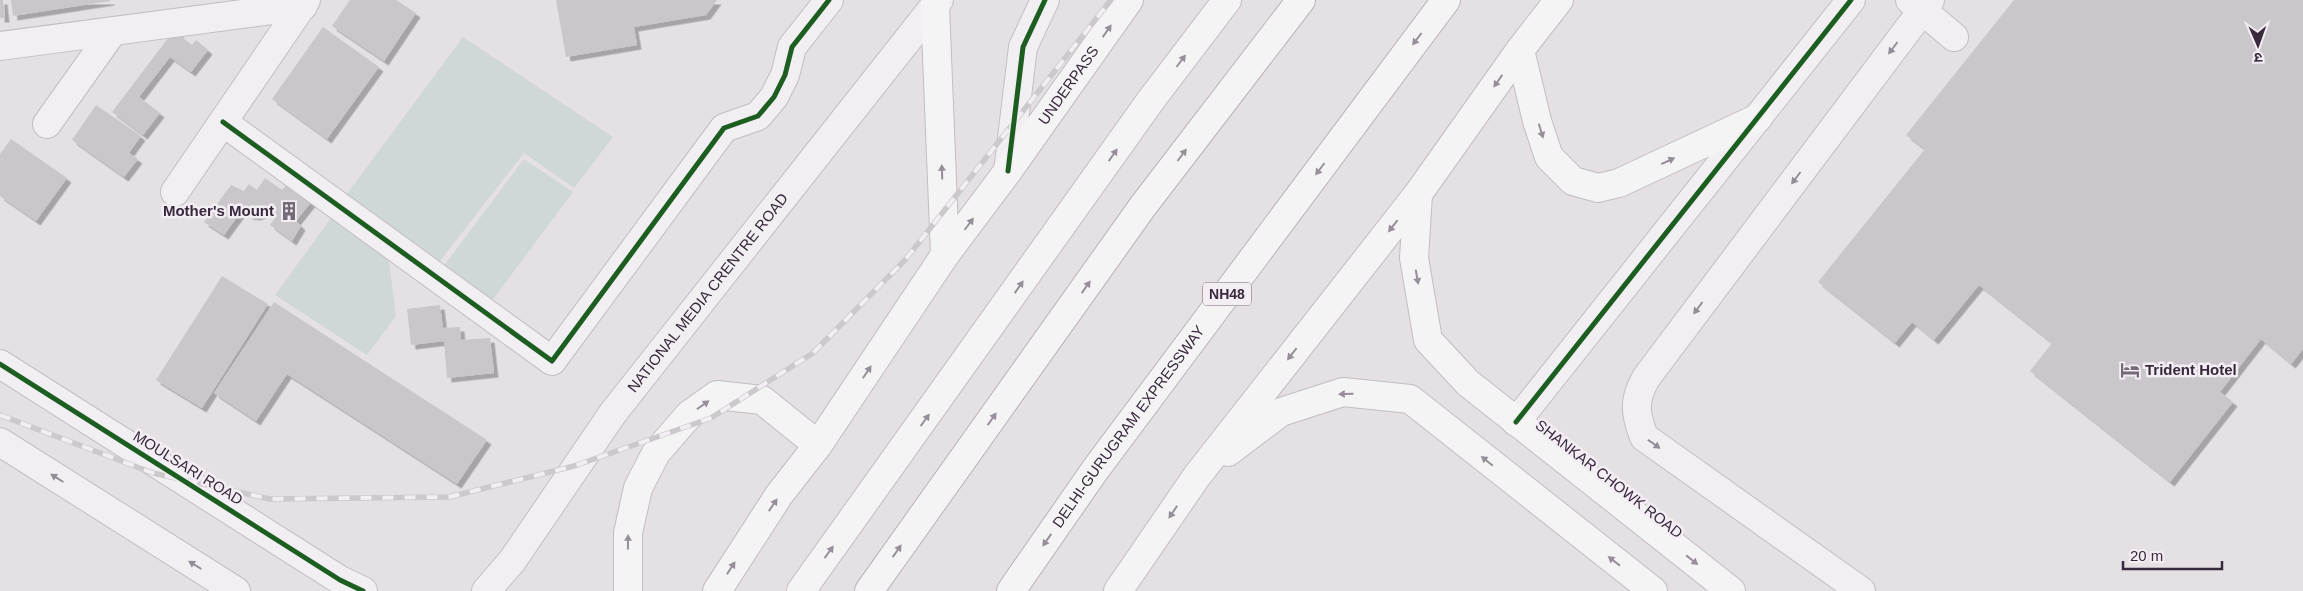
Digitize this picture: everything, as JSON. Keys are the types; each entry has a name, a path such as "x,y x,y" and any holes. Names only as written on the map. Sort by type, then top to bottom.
{"main road":[{"name":"UNDERPASS","path":"717,591 779,495 818,445 945,255 1008,171 1129,0"},
{"path":"801,591 1151,100 1227,0"},
{"path":"869,591 1143,206 1301,0"},
{"name":"DELHI-GURUGRAM EXPRESSWAY","path":"1011,591 1101,462 1446,0"},
{"path":"1118,591 1197,476 1418,194 1520,50 1559,0"},
{"path":"937,3 945,255"},
{"path":"1520,50 1537,121 1549,157 1573,181 1598,188 1619,183 1758,118"},
{"name":"SHANKAR CHOWK ROAD","path":"1418,194 1414,258 1428,340 1468,384 1731,591"},
{"path":"1197,476 1281,412 1343,392 1410,399 1653,591"},
{"path":"628,591 628,534 638,488 656,453 688,415 717,395 762,400 818,445"}],"street":[{"path":"223,122 552,361 724,128 758,116 774,97 785,75 792,48 829,0"},
{"path":"1008,171 1022,47 1045,0"},
{"path":"1516,422 1850,0"},
{"path":"175,192 304,3"},
{"path":"0,46 304,3"},
{"name":"NATIONAL MEDIA CRENTRE ROAD","path":"486,591 512,561 613,413 937,3"},
{"path":"1861,591 1644,437 1636,416 1637,393 1646,378 1921,3 1954,37"},
{"path":"47,124 113,31"},
{"name":"MOULSARI ROAD","path":"0,364 340,580 363,591"},
{"path":"0,442 236,591"}],"shaded area":[{"path":"463,37 613,137 574,188 524,153 436,266 344,198"},
{"path":"524,159 573,192 491,302 443,267"},
{"path":"334,214 388,254 396,316 367,355 275,295"}],"building":[{"path":"0,0 3,0 5,18 0,18"},
{"path":"11,0 110,0 110,1 13,16"},
{"path":"350,0 396,0 416,13 384,61 332,26"},
{"path":"556,0 717,0 706,15 634,27 637,45 566,57"},
{"path":"2014,0 2303,0 2303,349 2291,364 2261,339 2220,392 2233,402 2170,482 2030,371 2052,343 1979,285 1934,340 1912,322 1895,343 1818,282 1925,149 1906,135"},
{"path":"178,25 179,35 192,45 196,40 208,50 191,72 170,57 139,97 160,113 143,135 112,112"},
{"path":"323,27 379,67 327,139 272,99"},
{"path":"96,105 141,136 129,153 138,159 124,177 72,140"},
{"path":"11,139 67,178 36,221 0,196 0,154"},
{"name":"Mother's Mount","path":"265,178 282,190 289,182 312,201 296,221 301,226 292,241 270,225 278,214 265,206 262,214 256,216 249,215 243,209 224,235 204,222 231,185 244,191 249,184 257,190"},
{"path":"222,276 268,304 202,408 156,380"},
{"path":"274,302 487,440 457,484 287,374 256,421 214,393"},
{"path":"440,305 443,328 460,327 461,340 490,338 494,373 447,378 444,341 411,345 407,309"}],"railway":[{"path":"0,415 153,473 270,499 449,497 574,466 711,418 813,353 905,260 1111,0"}],"cycle path":[{"path":"223,122 552,361 724,128 758,116 774,97 785,75 792,47 829,0"},
{"path":"1008,171 1023,47 1045,0"},
{"path":"1516,422 1851,0"},
{"path":"0,364 340,580 363,591"}],"place":[{"name":"Mother's Mount","path":"289,211"},
{"name":"Trident Hotel","path":"2130,370"}]}
